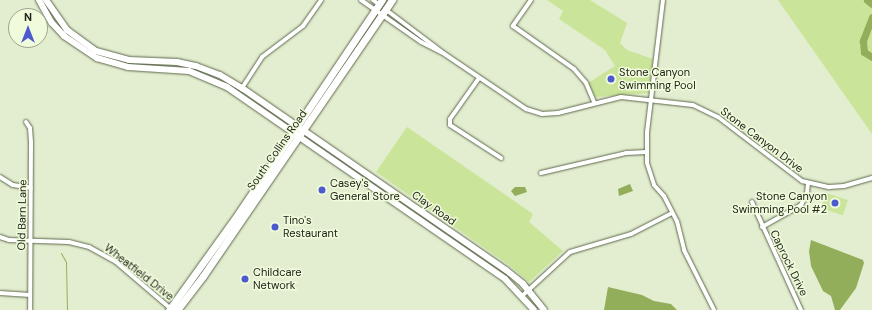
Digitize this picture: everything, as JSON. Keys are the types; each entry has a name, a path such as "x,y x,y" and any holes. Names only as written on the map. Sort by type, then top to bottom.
{"main road":[{"path":"39,0 52,23 72,38 90,55 112,64 156,65"},
{"path":"46,0 72,38"},
{"name":"South Collins Road","path":"296,134 304,130 392,0"},
{"name":"South Collins Road","path":"172,310 242,213 296,134 298,126 379,5"},
{"name":"Clay Road","path":"156,65 202,68 242,88 506,270 528,290 544,310"},
{"name":"Clay Road","path":"156,65 203,75 238,94 505,279 534,310"},
{"path":"238,94 242,88"}],"street":[{"path":"242,88 262,57 303,26 320,0"},
{"name":"Stone Canyon Drive","path":"361,0 379,5 384,12 416,30 446,55 519,106 542,114 564,112 594,102 621,97 651,98 693,105 718,117 791,175 808,183 829,187 844,186 872,178"},
{"name":"Stone Canyon Drive","path":"373,0 384,12 412,36 446,55"},
{"path":"531,0 513,26 574,70 586,83 594,102"},
{"path":"663,0 646,152 649,172 654,185 664,196 672,212 681,234 684,250 714,310"},
{"path":"412,36 416,30"},
{"path":"479,78 450,119 450,125 501,158"},
{"name":"Old Barn Lane","path":"26,122 30,128 30,310"},
{"path":"541,173 626,153 646,152"},
{"path":"0,177 13,185 31,188"},
{"path":"762,227 801,205 807,193 808,183"},
{"name":"Caprock Drive","path":"752,202 762,227 802,310"},
{"path":"522,296 570,252 632,234 672,212"},
{"name":"Wheatfield Drive","path":"0,237 30,242 70,243 98,250 172,310"},
{"path":"0,293 30,295"}],"shaded area":[{"path":"547,0 590,0 627,23 620,43 627,50 653,59 649,93 595,97 588,83 615,66 605,50 559,19 563,11"},
{"path":"778,0 872,0 872,134"},
{"path":"407,127 533,214 529,222 563,251 529,282 509,265 376,172"},
{"path":"630,184 633,191 619,196 618,189"},
{"path":"515,187 525,187 527,192 515,196 511,191"},
{"name":"Stone Canyon Swimming Pool #2","path":"826,193 848,200 843,215 821,208"},
{"path":"811,240 863,260 864,263 856,288 840,310 835,310 831,296 823,291 811,266 809,251"},
{"path":"608,287 642,295 654,301 671,304 677,310 604,310"}],"waterway":[{"path":"867,0 872,4"},
{"path":"872,17 863,41 864,52 872,57"},
{"path":"61,253 66,262 67,310"}],"place":[{"name":"Stone Canyon Swimming Pool","path":"611,79"},
{"name":"Casey's General Store","path":"322,190"},
{"name":"Stone Canyon Swimming Pool #2","path":"835,203"},
{"name":"Tino's Restaurant","path":"275,227"},
{"name":"Childcare Network","path":"245,279"}]}
